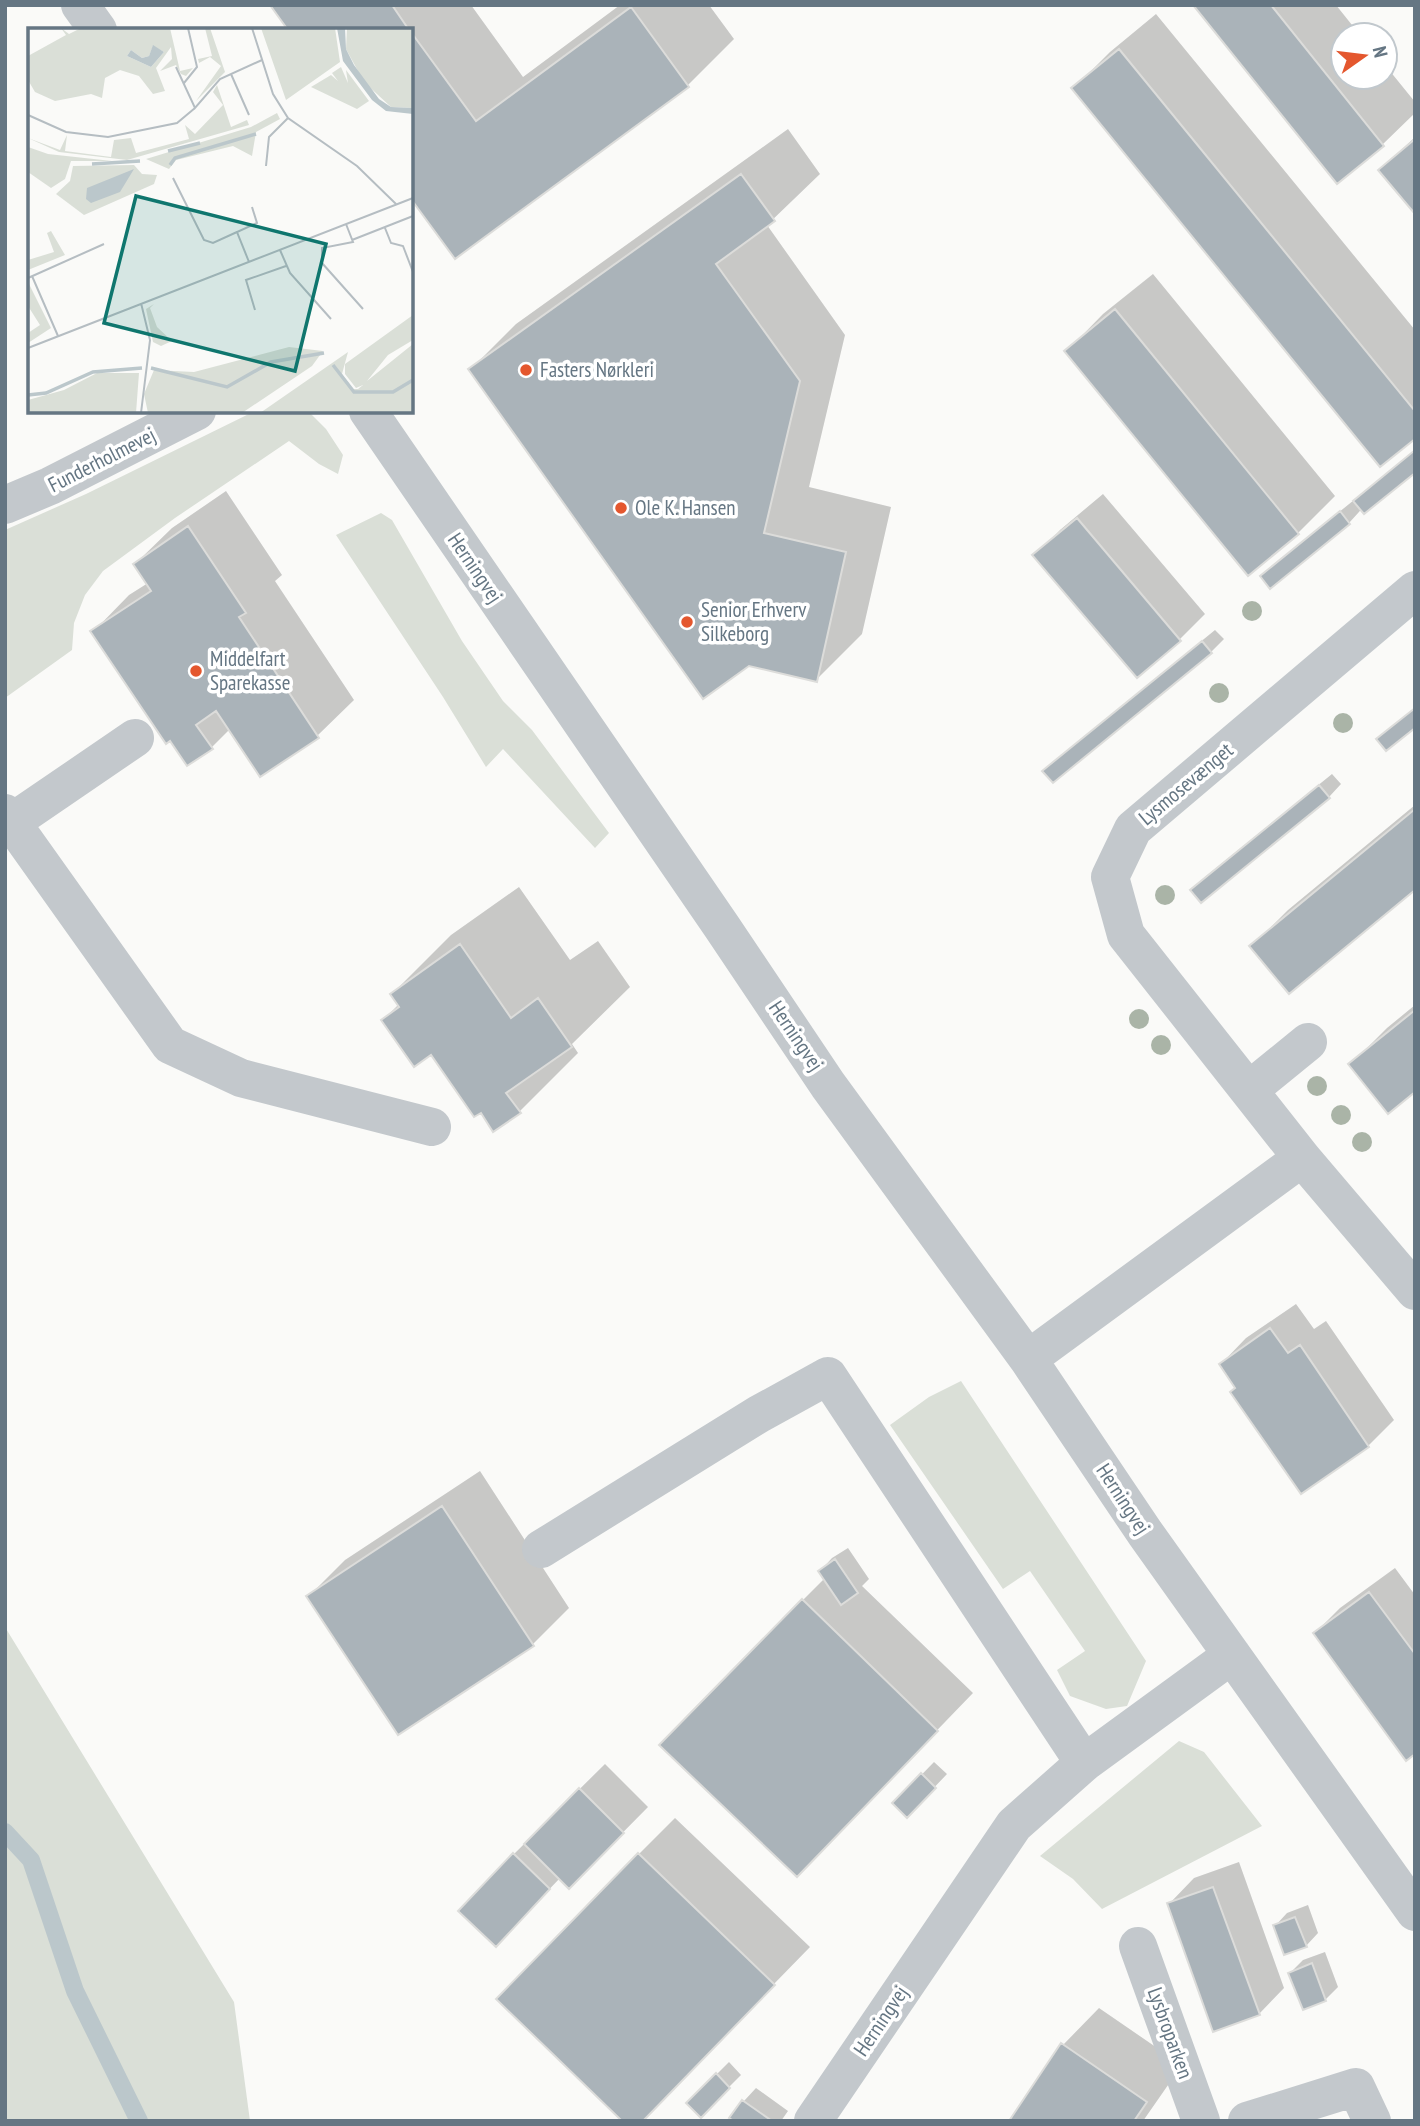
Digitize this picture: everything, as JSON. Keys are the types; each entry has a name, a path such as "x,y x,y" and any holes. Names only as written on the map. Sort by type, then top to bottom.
{"street":[{"path":"80,5 97,28"},
{"name":"Funderholmevej","path":"5,505 50,486 193,413"},
{"name":"Herningvej","path":"369,413 828,1085 1028,1359 1145,1533 1415,1912"},
{"name":"Lysmosevænget","path":"1415,590 1133,829 1110,877 1126,934 1302,1158 1415,1292"},
{"path":"135,738 9,818 170,1045 241,1078 432,1127"},
{"path":"1249,1090 1308,1042"},
{"path":"1028,1359 1302,1158"},
{"path":"541,1549 759,1414 828,1376 1084,1763"},
{"name":"Herningvej","path":"813,2121 1014,1825 1084,1763 1232,1655"},
{"name":"Lysbroparken","path":"1138,1946 1201,2121"},
{"path":"1247,2121 1356,2087 1372,2121"}],"shaded area":[{"path":"251,413 310,413 326,429 343,455 338,474 319,464 289,441 175,518 103,571 85,595 74,623 72,650 5,698 5,530 86,494"},
{"path":"381,513 392,520 462,641 503,701 532,730 609,833 595,848 503,749 486,767 336,535"},
{"path":"961,1381 1146,1661 1127,1706 1106,1709 1070,1696 1057,1670 1085,1651 1030,1571 1003,1589 890,1425 929,1397"},
{"path":"5,1627 234,2002 250,2121 5,2121"},
{"path":"1179,1741 1204,1752 1262,1826 1102,1909 1073,1879 1040,1856"}],"building":[{"path":"270,5 392,5 408,28 287,28"},
{"path":"1193,5 1271,5 1329,77 1329,91 1340,91 1384,146 1337,184"},
{"path":"631,7 689,87 455,259 413,202 413,35 476,121"},
{"path":"1119,49 1415,411 1415,439 1380,467 1071,88"},
{"path":"1415,139 1415,214 1378,170"},
{"path":"741,174 775,221 716,264 800,381 764,533 846,552 817,682 749,666 703,699 468,369"},
{"path":"1115,309 1299,534 1248,576 1064,351"},
{"path":"1415,450 1415,473 1364,514 1353,501"},
{"path":"1340,511 1350,524 1270,589 1260,576"},
{"path":"1077,518 1181,641 1137,678 1032,555"},
{"name":"Middelfart Sparekasse","path":"188,526 246,613 239,617 319,738 260,777 216,711 196,725 213,749 187,766 170,741 166,744 90,631 151,591 133,564"},
{"path":"1202,641 1212,653 1053,783 1042,771"},
{"path":"1415,708 1415,728 1386,751 1376,739"},
{"path":"1319,785 1330,798 1201,903 1190,890"},
{"path":"1415,809 1415,890 1289,994 1249,946"},
{"path":"460,944 511,1018 538,998 572,1047 506,1093 521,1113 493,1132 481,1113 474,1117 431,1055 414,1067 381,1020 399,1007 390,994"},
{"path":"1415,1010 1415,1092 1388,1114 1348,1064"},
{"path":"1270,1328 1288,1353 1300,1345 1369,1447 1301,1494 1230,1392 1235,1388 1219,1364"},
{"path":"442,1506 534,1646 398,1735 306,1596"},
{"path":"835,1559 858,1593 841,1605 818,1571"},
{"path":"1369,1592 1415,1654 1415,1754 1406,1761 1313,1633"},
{"path":"802,1599 938,1731 797,1877 659,1745"},
{"path":"921,1773 936,1788 907,1818 892,1803"},
{"path":"579,1788 624,1833 569,1889 524,1844"},
{"path":"513,1853 550,1889 496,1947 458,1911"},
{"path":"638,1853 775,1985 643,2121 622,2121 496,1999"},
{"path":"1213,1887 1260,2015 1213,2032 1167,1903"},
{"path":"1295,1917 1307,1947 1284,1955 1273,1925"},
{"path":"1312,1963 1326,2001 1303,2010 1288,1973"},
{"path":"1061,2043 1147,2102 1134,2121 1009,2121"},
{"path":"716,2073 730,2088 701,2118 686,2103"},
{"path":"742,2100 772,2121 734,2121 729,2118"}],"waterway":[{"path":"5,1832 31,1860 75,1991 139,2121"}],"place":[{"name":"Fasters Nørkleri","path":"526,370"},
{"name":"Ole K. Hansen","path":"621,508"},
{"name":"Senior Erhverv Silkeborg","path":"687,622"},
{"name":"Middelfart Sparekasse","path":"196,671"}]}
